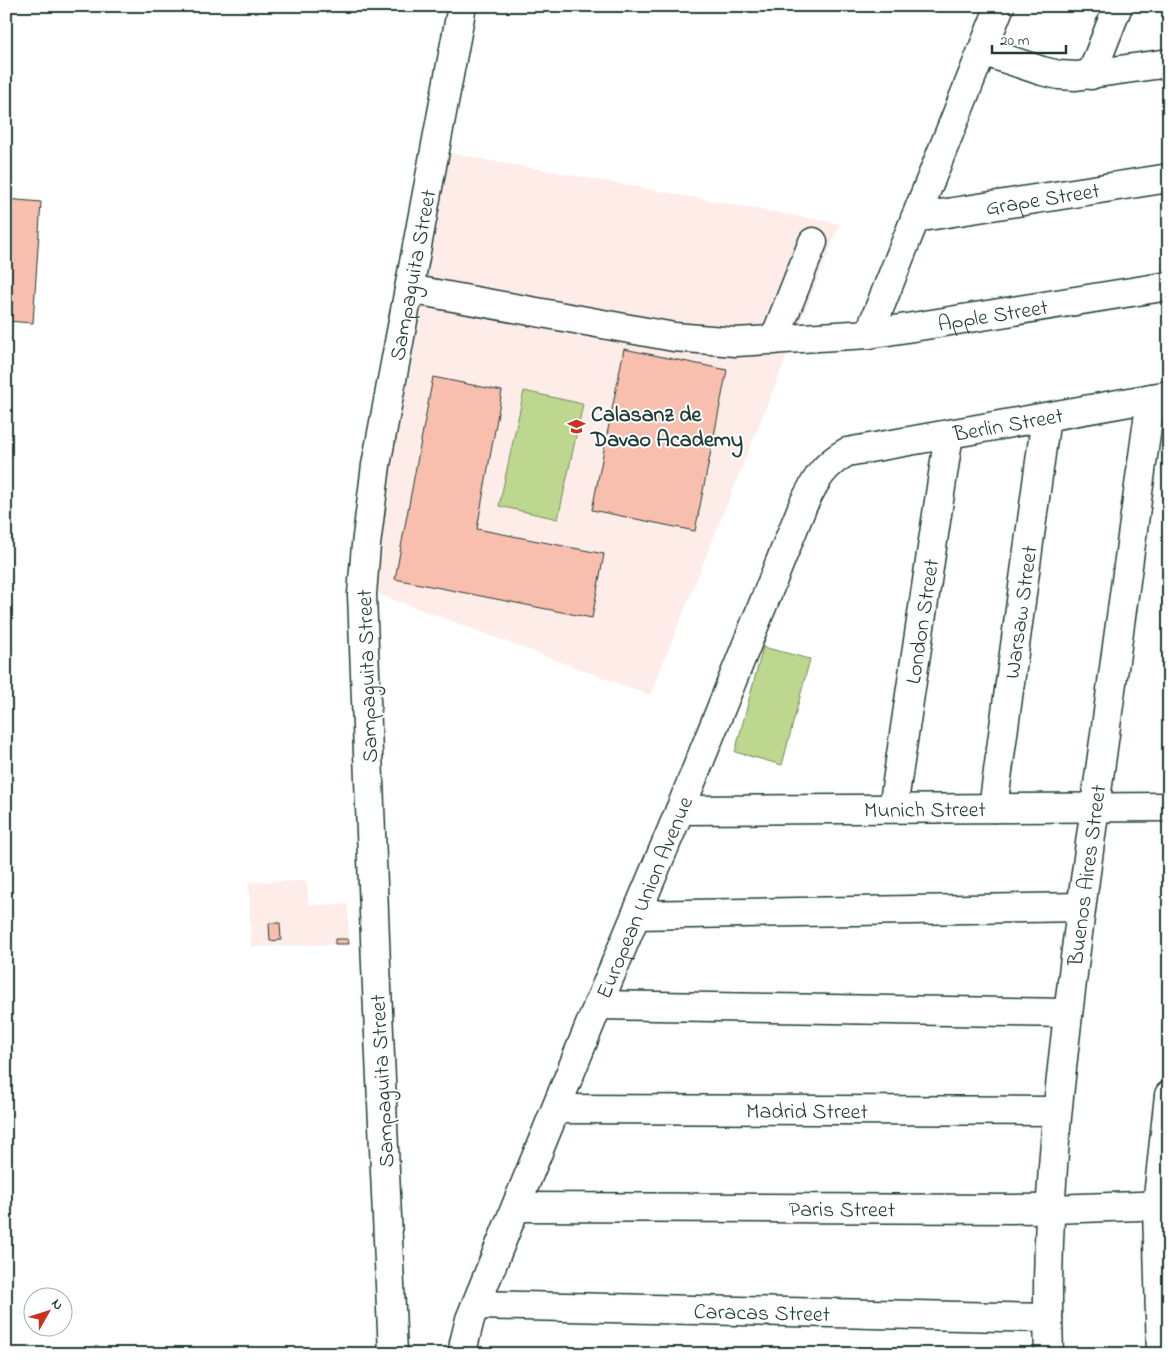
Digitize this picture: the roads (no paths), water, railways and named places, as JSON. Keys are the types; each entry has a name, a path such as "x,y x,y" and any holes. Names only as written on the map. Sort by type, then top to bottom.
{"street":[{"name":"Sampaguita Street","path":"393,1354 362,594 376,465 462,6"},
{"path":"869,334 1000,6"},
{"path":"1091,75 1118,6"},
{"path":"982,51 1059,75 1091,75 1169,63"},
{"name":"Grape Street","path":"915,218 1169,178"},
{"path":"774,340 813,242"},
{"name":"Apple Street","path":"409,289 674,337 736,342 869,334 1169,286"},
{"name":"Berlin Street","path":"847,452 1160,397"},
{"name":"Buenos Aires Street","path":"1049,1354 1051,1209 1057,1111 1067,1013 1094,807 1160,397"},
{"name":"Warsaw Street","path":"993,808 1046,417"},
{"name":"London Street","path":"893,808 949,434"},
{"name":"European Union Avenue","path":"463,1354 470,1319 680,810 803,505 823,469 835,458 847,452"},
{"name":"Munich Street","path":"680,810 1169,807"},
{"path":"636,915 1081,907"},
{"path":"598,1005 1067,1013"},
{"path":"1161,1354 1164,1306 1163,1205 1169,1095"},
{"name":"Madrid Street","path":"557,1108 1057,1111"},
{"name":"Paris Street","path":"516,1207 1051,1209 1163,1205"},
{"name":"Caracas Street","path":"477,1305 1048,1318"}],"place":[{"name":"Calasanz de Davao Academy","path":"577,426"}]}
